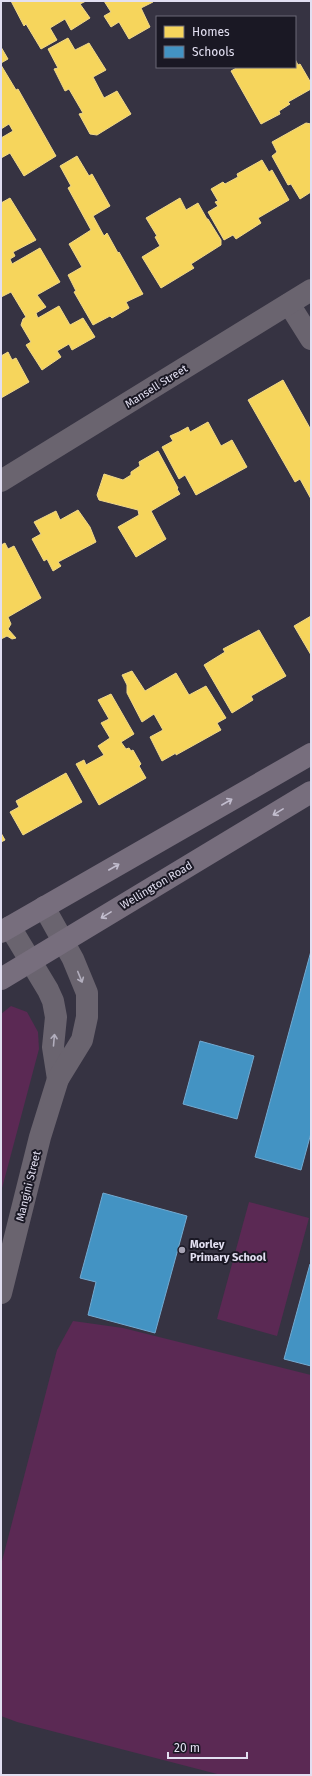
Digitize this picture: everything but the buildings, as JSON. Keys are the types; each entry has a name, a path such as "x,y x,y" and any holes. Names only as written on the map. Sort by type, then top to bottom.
{"main road":[{"path":"6,930 311,754"},
{"name":"Wellington Road","path":"1,979 311,792"}],"street":[{"name":"Mansell Street","path":"1,481 311,290"},
{"path":"289,304 311,339"},
{"name":"Mangini Street","path":"1,1293 40,1137 58,1079 82,1040 87,1017 87,993 64,941 44,907"},
{"name":"Mangini Street","path":"6,930 30,961 53,1001 56,1016 53,1047 58,1079"}],"shaded area":[{"path":"11,1006 27,1012 38,1032 39,1049 1,1192 1,1014"},
{"path":"249,1202 309,1218 277,1336 217,1319"},
{"path":"73,1321 123,1328 311,1375 311,1775 221,1775 17,1722 1,1716 1,1565 57,1350"}],"place":[{"name":"Morley Primary School","path":"182,1250"}]}
